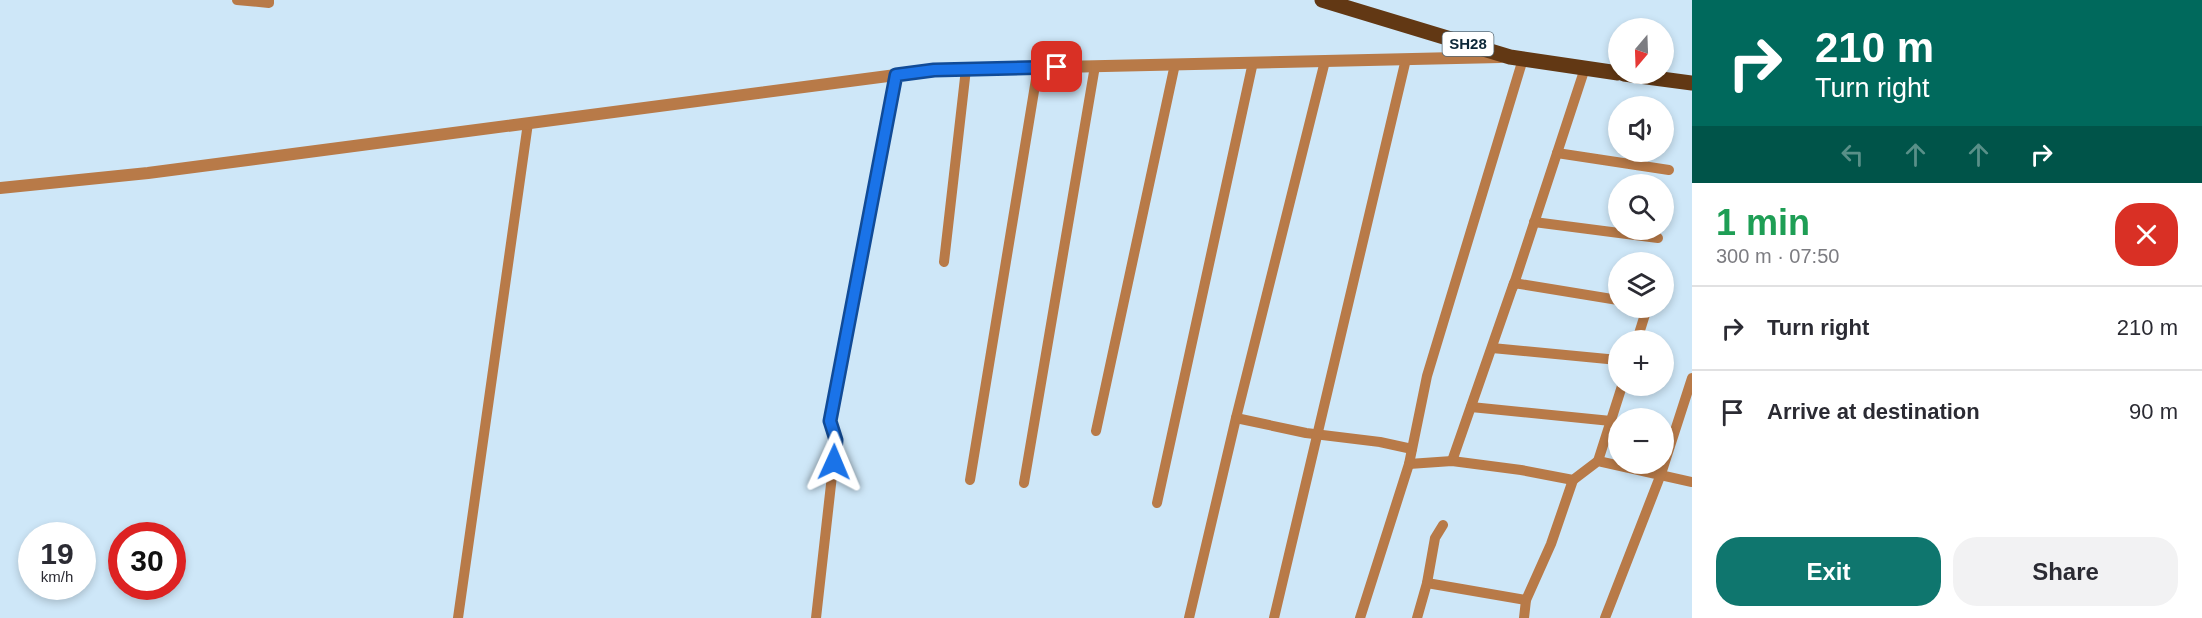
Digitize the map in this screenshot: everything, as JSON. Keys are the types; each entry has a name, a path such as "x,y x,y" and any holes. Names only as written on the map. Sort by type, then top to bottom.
{"main road":[{"name":"SH28","path":"1322,0 1517,58 1608,71"},
{"path":"1674,81 1692,83"}],"street":[{"path":"237,0 268,3 269,0"},
{"path":"0,188 148,173 934,70 1517,58 1427,376 1409,464 1360,618"},
{"path":"1274,618 1406,59"},
{"path":"1189,618 1325,61"},
{"path":"1157,503 1253,63"},
{"path":"1096,430 1175,64"},
{"path":"1024,483 1095,66"},
{"path":"970,480 1038,67"},
{"path":"1452,461 1586,68"},
{"path":"944,262 966,69"},
{"path":"816,618 836,440 830,421 896,75"},
{"path":"458,618 528,123"},
{"path":"1557,153 1669,170"},
{"path":"1534,222 1608,232"},
{"path":"1513,287 1514,283 1608,298"},
{"path":"1491,348 1608,359"},
{"path":"1674,436 1692,378"},
{"path":"1471,407 1608,421"},
{"path":"1236,418 1317,434 1380,442 1412,450"},
{"path":"1524,618 1526,600 1551,544 1573,480 1598,460 1608,430"},
{"path":"1598,460 1608,462"},
{"path":"1409,464 1452,461 1521,470 1573,480"},
{"path":"1605,618 1662,474 1692,482"},
{"path":"1417,618 1427,583 1435,538 1443,525"},
{"path":"1427,583 1526,600"}],"route":[{"path":"834,462 836,440 830,421 896,75 934,70 1057,67"}]}
